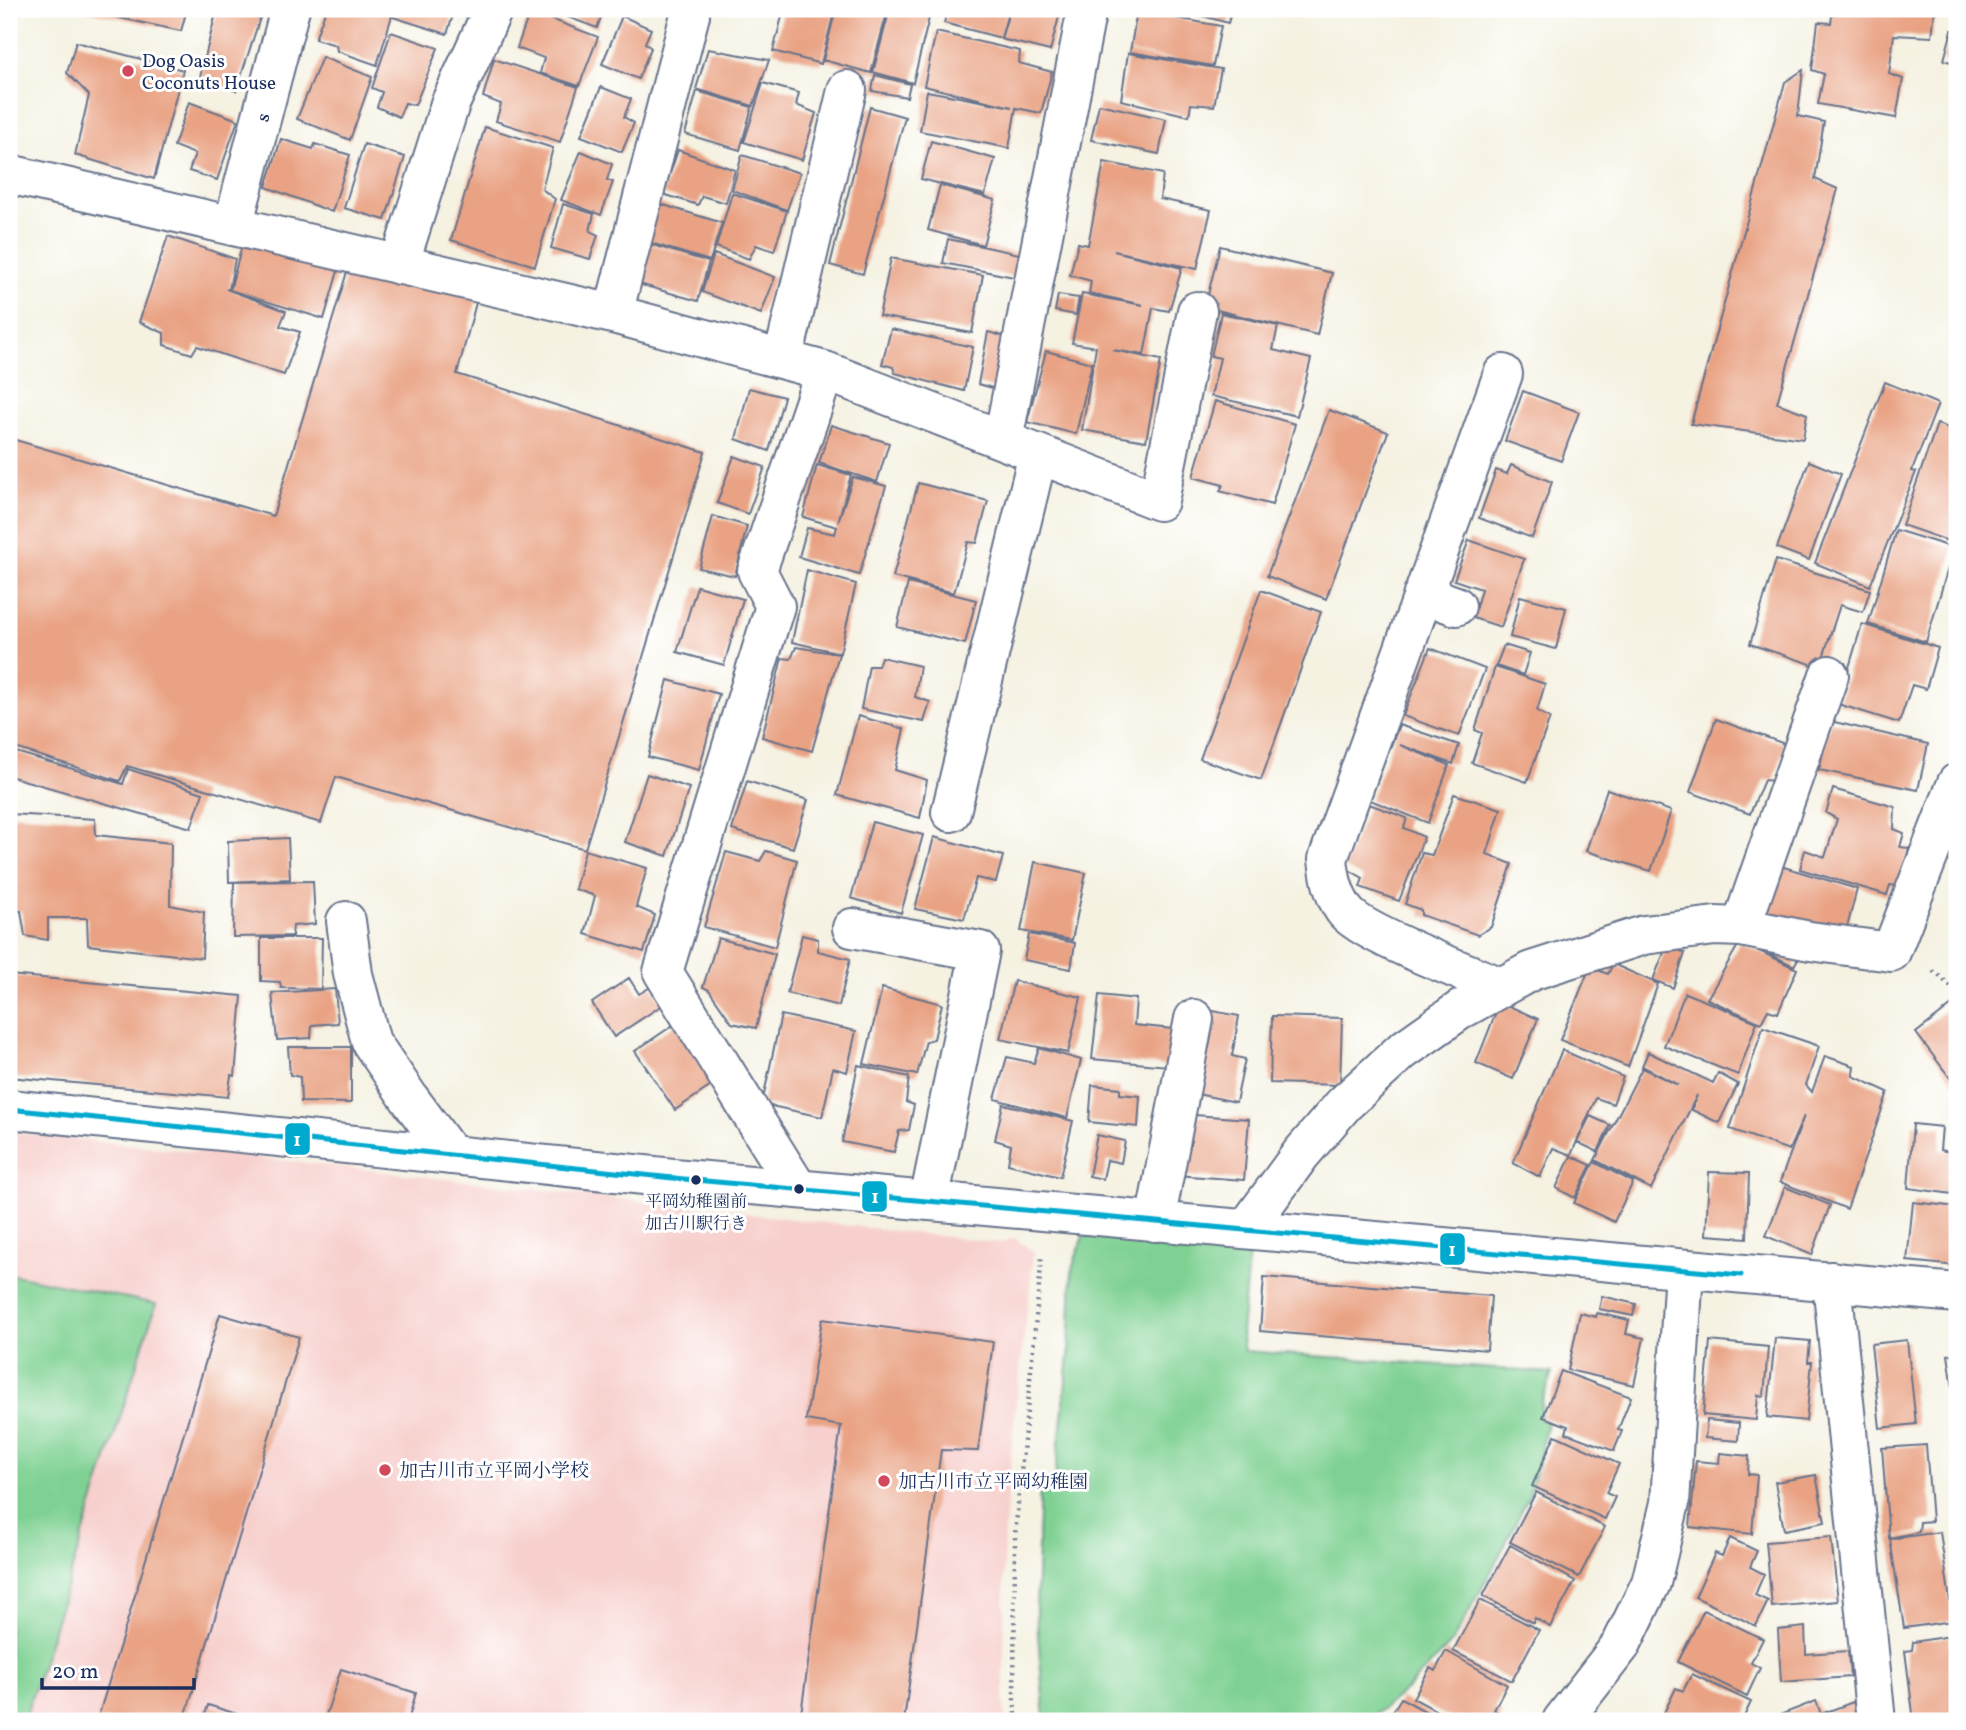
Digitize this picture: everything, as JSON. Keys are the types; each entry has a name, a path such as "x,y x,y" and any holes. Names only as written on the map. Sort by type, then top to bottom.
{"street":[{"name":"s","path":"233,226 290,9"},
{"path":"399,265 450,104 493,9"},
{"path":"1003,440 1087,9"},
{"path":"613,314 690,15"},
{"path":"783,359 847,90"},
{"path":"9,174 613,314 783,359 825,371 1159,501 1197,311"},
{"path":"798,1189 663,972 775,606 757,571 825,371"},
{"path":"1501,987 1371,931 1345,913 1331,885 1328,859 1440,600 1503,374"},
{"path":"951,812 1038,454"},
{"path":"1741,927 1829,675"},
{"path":"1246,1229 1301,1154 1344,1104 1402,1051 1460,1010 1531,971 1644,935 1715,926 1741,927 1810,941 1891,952 1957,783"},
{"path":"346,920 353,974 371,1042 451,1155"},
{"path":"852,929 980,951 929,1201"},
{"path":"1155,1222 1194,1019"},
{"path":"9,1109 798,1189 1957,1293"},
{"path":"1562,1721 1621,1646 1651,1583 1670,1503 1684,1269"},
{"path":"1832,1281 1876,1721"}],"path":[{"path":"1017,1721 1014,1701 1014,1535 1046,1212"}],"shaded area":[{"name":"加古川市立平岡小学校","path":"9,1132 336,1166 1000,1243 1015,1238 1034,1252 1014,1420 1004,1541 1006,1721 9,1721"}],"green space":[{"path":"1083,1236 1249,1253 1241,1332 1244,1351 1552,1373 1542,1401 1540,1419 1547,1422 1529,1496 1493,1568 1453,1641 1409,1687 1367,1721 1045,1721 1036,1610 1040,1481 1055,1478 1069,1356 1072,1269"},
{"path":"9,1274 156,1304 24,1721 9,1721"}],"building":[{"path":"187,9 181,31 87,11"},
{"path":"217,9 263,9 236,91 200,77"},
{"path":"326,9 394,9 377,65 337,51 336,45 315,39"},
{"path":"395,9 455,9 447,34 393,17"},
{"path":"546,9 604,9 597,28"},
{"path":"784,9 835,9 821,64 773,51"},
{"path":"836,9 888,9 871,73 823,60"},
{"path":"890,9 909,9 930,14 913,83 873,72"},
{"path":"948,9 1009,9 1001,38 944,23"},
{"path":"1010,9 1061,9 1050,51 1001,39"},
{"path":"1177,9 1232,9 1228,23"},
{"path":"1833,9 1935,9 1932,37 1894,35 1889,74 1903,79 1896,118 1818,104 1824,74 1812,70 1818,22 1831,23"},
{"path":"530,11 598,37 579,86 540,73 544,58 517,48"},
{"path":"1137,11 1221,26 1213,66 1130,52"},
{"path":"622,16 651,29 645,43 651,48 638,79 602,64"},
{"path":"1952,30 1957,32 1957,64 1944,60"},
{"path":"391,32 438,48 415,105 405,103 399,117 377,107 382,92 372,88"},
{"path":"936,32 1020,51 1019,63 1052,72 1041,113 1016,108 1009,148 920,131 927,91 1012,107 924,86"},
{"path":"76,42 183,70 154,179 75,155 89,95 67,73"},
{"path":"708,49 769,60 753,106 696,89"},
{"path":"1128,53 1221,69 1214,106 1191,104 1189,116 1121,100"},
{"path":"322,57 372,77 350,140 297,119"},
{"path":"494,59 578,87 560,142 496,121 501,104 483,97"},
{"path":"1803,70 1798,116 1824,122 1815,179 1838,189 1777,403 1807,414 1803,439 1691,424 1785,82"},
{"path":"875,75 910,84 907,97 872,91"},
{"path":"763,83 799,93 796,105 816,113 802,160 744,142"},
{"path":"601,87 631,99 624,117 634,123 622,152 581,136"},
{"path":"697,91 752,107 740,150 685,134"},
{"path":"189,102 238,120 217,180 189,171 195,154 174,146"},
{"path":"1099,104 1166,119 1159,154 1091,140"},
{"path":"870,107 905,117 863,274 830,265"},
{"path":"485,127 553,148 542,189 555,199 535,266 451,240"},
{"path":"281,139 313,149 315,144 350,155 332,212 266,187"},
{"path":"931,141 995,159 985,195 921,179"},
{"path":"364,144 405,157 385,220 344,208"},
{"path":"678,150 735,170 726,203 702,196 698,205 663,194"},
{"path":"581,151 612,164 607,180 613,182 601,215 561,200"},
{"path":"742,155 800,173 787,210 732,190"},
{"path":"1104,162 1163,174 1160,199 1211,210 1197,269 1114,251 1182,268 1169,311 1153,308 1144,355 1113,350 1161,360 1146,441 1082,430 1096,347 1072,343 1082,294 1143,305 1089,293 1091,281 1070,275 1078,243 1088,245"},
{"path":"940,185 995,200 983,245 928,230"},
{"path":"732,193 787,211 774,251 756,245 749,259 716,247"},
{"path":"657,203 722,223 710,261 644,241"},
{"path":"563,204 594,214 590,231 598,235 590,259 551,248"},
{"path":"168,236 235,259 229,290 226,289 286,311 280,326 300,332 284,375 197,346 192,354 164,345 164,333 139,322"},
{"path":"948,239 1024,255 1019,278 943,263"},
{"path":"243,242 338,271 324,319 230,290"},
{"path":"650,244 709,262 698,301 639,284"},
{"path":"1220,246 1332,273 1317,335 1205,307"},
{"path":"714,254 775,277 761,314 702,292"},
{"path":"891,258 983,275 972,333 879,316"},
{"path":"350,262 477,299 457,374 705,452 585,849 336,777 321,823 127,766 120,781 9,746 9,438 273,516"},
{"path":"1058,295 1079,298 1076,315 1055,311"},
{"path":"1221,313 1278,326 1273,350 1311,359 1297,416 1211,396 1220,358 1211,356"},
{"path":"891,329 973,347 964,391 895,373 893,367 882,364"},
{"path":"988,332 1006,337 996,389 978,384"},
{"path":"1046,351 1092,363 1076,434 1027,422"},
{"path":"1885,382 1938,404 1912,471 1916,472 1870,586 1815,563"},
{"path":"749,388 784,397 769,451 736,439"},
{"path":"1523,391 1579,412 1561,461 1505,441"},
{"path":"1215,401 1295,424 1272,505 1220,491 1223,485 1193,477"},
{"path":"1329,410 1388,432 1326,599 1267,576"},
{"path":"1937,424 1957,431 1957,544 1902,525"},
{"path":"831,425 889,443 877,482 819,463"},
{"path":"734,456 765,467 748,514 717,503"},
{"path":"1809,461 1841,474 1809,560 1777,548"},
{"path":"817,465 851,475 838,522 853,477 886,486 859,575 799,557 807,528 835,534 837,527 803,517"},
{"path":"1511,465 1552,482 1532,538 1479,518 1496,470 1507,474"},
{"path":"918,483 988,501 977,543 968,542 954,593 893,577"},
{"path":"713,516 747,526 735,576 699,568"},
{"path":"1896,530 1954,548 1926,642 1868,624"},
{"path":"1469,540 1524,559 1501,627 1473,618 1481,589 1454,580"},
{"path":"1776,560 1870,590 1863,612 1840,605 1820,667 1750,644"},
{"path":"807,570 856,584 840,653 792,642"},
{"path":"908,583 976,600 965,644 897,627"},
{"path":"697,586 743,599 724,665 677,652"},
{"path":"1261,590 1321,612 1261,780 1200,759"},
{"path":"1520,596 1566,608 1556,649 1510,637"},
{"path":"1862,624 1938,648 1926,689 1912,685 1899,723 1838,704"},
{"path":"1504,645 1530,653 1523,675 1496,666"},
{"path":"796,647 839,654 812,751 762,737 782,658 791,659"},
{"path":"1430,648 1485,669 1459,736 1403,716"},
{"path":"881,657 920,666 915,697 930,702 924,722 861,709 869,666 878,666"},
{"path":"1495,667 1545,684 1537,711 1550,718 1527,782 1472,763 1482,733 1475,730"},
{"path":"668,680 719,694 699,770 648,757"},
{"path":"858,716 904,729 895,770 927,780 920,818 837,795"},
{"path":"1716,719 1785,744 1774,781 1764,780 1750,814 1690,792"},
{"path":"1830,721 1928,744 1918,790 1819,770"},
{"path":"1399,725 1459,745 1453,764 1400,745 1449,765 1428,823 1370,800"},
{"path":"9,750 123,784 128,769 203,793 191,828 9,776"},
{"path":"647,774 689,788 667,856 625,842"},
{"path":"747,781 808,800 793,848 732,830"},
{"path":"1607,789 1671,811 1651,871 1586,851"},
{"path":"1833,789 1895,807 1894,829 1904,833 1900,847 1909,848 1899,886 1890,885 1887,895 1800,869 1805,850 1825,857 1837,819 1826,813"},
{"path":"1454,794 1501,809 1487,854 1512,864 1491,927 1478,935 1421,915 1421,910 1405,904 1422,853 1432,855"},
{"path":"1369,804 1407,818 1404,828 1424,837 1399,901 1360,887 1363,878 1344,867"},
{"path":"9,814 95,819 96,835 171,843 170,905 204,912 202,958 88,945 87,918 48,918 48,940 25,936 21,911 9,910"},
{"path":"872,822 923,835 901,913 851,898"},
{"path":"934,837 1003,856 996,882 976,878 964,919 915,909"},
{"path":"288,838 290,879 229,882 228,841"},
{"path":"585,850 647,868 636,907 655,915 644,952 585,934 595,896 575,889"},
{"path":"766,851 797,860 775,947 704,927 726,852 760,861"},
{"path":"1035,862 1086,873 1072,940 1021,931"},
{"path":"1777,865 1857,889 1844,939 1764,919"},
{"path":"313,881 315,924 293,926 292,936 233,937 234,882"},
{"path":"1029,934 1075,943 1071,969 1024,960"},
{"path":"802,935 818,939 818,951 850,959 839,1006 787,993"},
{"path":"261,938 322,938 321,989 281,988 280,982 261,981"},
{"path":"718,938 775,954 756,1028 732,1023 709,990 703,987"},
{"path":"1740,942 1797,969 1778,1013 1768,1010 1761,1023 1707,999"},
{"path":"1667,945 1685,953 1673,988 1653,980"},
{"path":"1773,948 1800,955 1794,966 1770,954"},
{"path":"1613,964 1658,984 1628,1067 1560,1040 1590,967 1608,974"},
{"path":"9,975 242,996 235,1076 231,1075 228,1097 9,1077"},
{"path":"629,978 639,994 652,986 664,1004 614,1037 592,1003"},
{"path":"1014,981 1081,997 1068,1053 1000,1039"},
{"path":"882,988 942,1004 934,1039 926,1041 917,1075 864,1064"},
{"path":"335,989 338,1023 312,1025 311,1038 277,1040 272,993"},
{"path":"1685,993 1757,1022 1738,1075 1664,1046"},
{"path":"1099,995 1136,999 1134,1025 1172,1029 1168,1066 1092,1059"},
{"path":"1957,1001 1957,1087 1916,1033"},
{"path":"1500,1002 1538,1019 1513,1079 1476,1063"},
{"path":"1208,1010 1239,1016 1232,1056 1245,1059 1236,1102 1192,1093"},
{"path":"781,1015 856,1031 847,1072 833,1068 822,1117 762,1104"},
{"path":"1272,1016 1342,1018 1340,1085 1270,1083"},
{"path":"675,1024 714,1084 675,1110 635,1051"},
{"path":"1763,1027 1819,1046 1806,1085 1812,1092 1825,1056 1854,1066 1853,1076 1888,1092 1847,1209 1780,1182 1804,1116 1789,1150 1730,1129"},
{"path":"288,1047 351,1047 351,1103 301,1102 300,1077 290,1075"},
{"path":"1039,1048 1081,1060 1067,1118 995,1099 1007,1057 1034,1063"},
{"path":"1562,1050 1623,1077 1613,1104 1596,1098 1571,1155 1553,1148 1540,1177 1513,1163"},
{"path":"1648,1052 1713,1083 1718,1073 1738,1084 1719,1123 1692,1110 1697,1095 1651,1189 1595,1160 1642,1068 1678,1085 1642,1066"},
{"path":"858,1065 909,1077 906,1102 914,1105 909,1130 899,1131 894,1152 842,1142"},
{"path":"1092,1085 1120,1088 1120,1094 1140,1096 1138,1127 1089,1122"},
{"path":"1003,1104 1073,1121 1060,1177 1008,1164 1011,1145 995,1140"},
{"path":"1180,1114 1249,1119 1244,1180 1175,1175"},
{"path":"1590,1116 1610,1125 1598,1152 1577,1142"},
{"path":"1913,1124 1942,1127 1940,1150 1955,1153 1953,1194 1908,1188"},
{"path":"1097,1135 1125,1141 1121,1163 1107,1160 1103,1179 1089,1176"},
{"path":"1571,1156 1591,1165 1575,1198 1556,1188"},
{"path":"1594,1162 1633,1182 1614,1222 1574,1203"},
{"path":"1709,1172 1749,1173 1747,1238 1706,1235"},
{"path":"1785,1187 1830,1205 1812,1255 1766,1236"},
{"path":"1913,1202 1957,1207 1957,1266 1907,1261"},
{"path":"1264,1277 1491,1296 1487,1350 1260,1331"},
{"path":"1602,1296 1636,1304 1633,1316 1599,1309"},
{"path":"1580,1313 1596,1317 1597,1313 1629,1320 1626,1334 1644,1338 1634,1385 1568,1370"},
{"path":"220,1314 299,1337 184,1721 97,1721"},
{"path":"822,1319 993,1342 978,1451 941,1450 904,1721 800,1721 841,1426 806,1420"},
{"path":"1775,1338 1810,1341 1808,1362 1812,1362 1806,1421 1767,1417"},
{"path":"1907,1340 1916,1424 1880,1428 1871,1344"},
{"path":"1710,1341 1768,1347 1764,1396 1758,1395 1756,1420 1703,1415"},
{"path":"1957,1354 1957,1408 1956,1408 1948,1355"},
{"path":"1561,1371 1631,1397 1618,1430 1622,1431 1614,1451 1566,1433 1568,1426 1543,1417"},
{"path":"1707,1420 1739,1423 1738,1441 1705,1438"},
{"path":"1555,1435 1619,1464 1606,1493 1615,1497 1605,1519 1532,1486"},
{"path":"1926,1445 1932,1521 1920,1522 1919,1532 1889,1538 1882,1448"},
{"path":"1720,1453 1749,1456 1748,1474 1757,1475 1752,1534 1690,1527 1696,1461 1719,1463"},
{"path":"1816,1475 1825,1522 1784,1530 1775,1482"},
{"path":"1536,1492 1605,1527 1579,1577 1510,1542"},
{"path":"1940,1532 1953,1621 1904,1628 1890,1539"},
{"path":"1831,1537 1838,1601 1772,1607 1766,1542"},
{"path":"1730,1538 1757,1551 1750,1567 1764,1574 1755,1595 1768,1601 1756,1626 1695,1597 1715,1553 1722,1556"},
{"path":"1510,1545 1575,1581 1550,1627 1535,1618 1533,1623 1483,1596"},
{"path":"1480,1600 1539,1630 1512,1681 1453,1651"},
{"path":"1704,1610 1763,1639 1751,1663 1760,1668 1747,1696 1678,1662"},
{"path":"1805,1627 1806,1654 1848,1651 1850,1677 1781,1682 1778,1630"},
{"path":"1950,1636 1957,1709 1952,1710 1952,1717 1939,1721 1914,1721 1905,1651 1912,1650 1913,1642"},
{"path":"1446,1651 1507,1685 1494,1710 1502,1714 1498,1721 1455,1721 1413,1698 1430,1668 1435,1671"},
{"path":"341,1669 416,1693 408,1721 324,1721"},
{"path":"1692,1674 1751,1702 1742,1721 1660,1721 1676,1688 1683,1691"},
{"path":"1401,1698 1443,1721 1379,1721 1383,1715 1389,1718"},
{"path":"1816,1701 1821,1714 1853,1702 1860,1721 1773,1721 1772,1718"},
{"path":"208,1705 237,1714 235,1721 203,1721"}],"transit line":[{"name":"1","path":"9,1109 673,1178 1741,1275"}],"place":[{"name":"Dog Oasis Coconuts House","path":"128,71"},
{"name":"平岡幼稚園前 加古川駅行き","path":"696,1180"},
{"name":"加古川市立平岡小学校","path":"385,1470"},
{"name":"加古川市立平岡幼稚園","path":"884,1481"}]}
